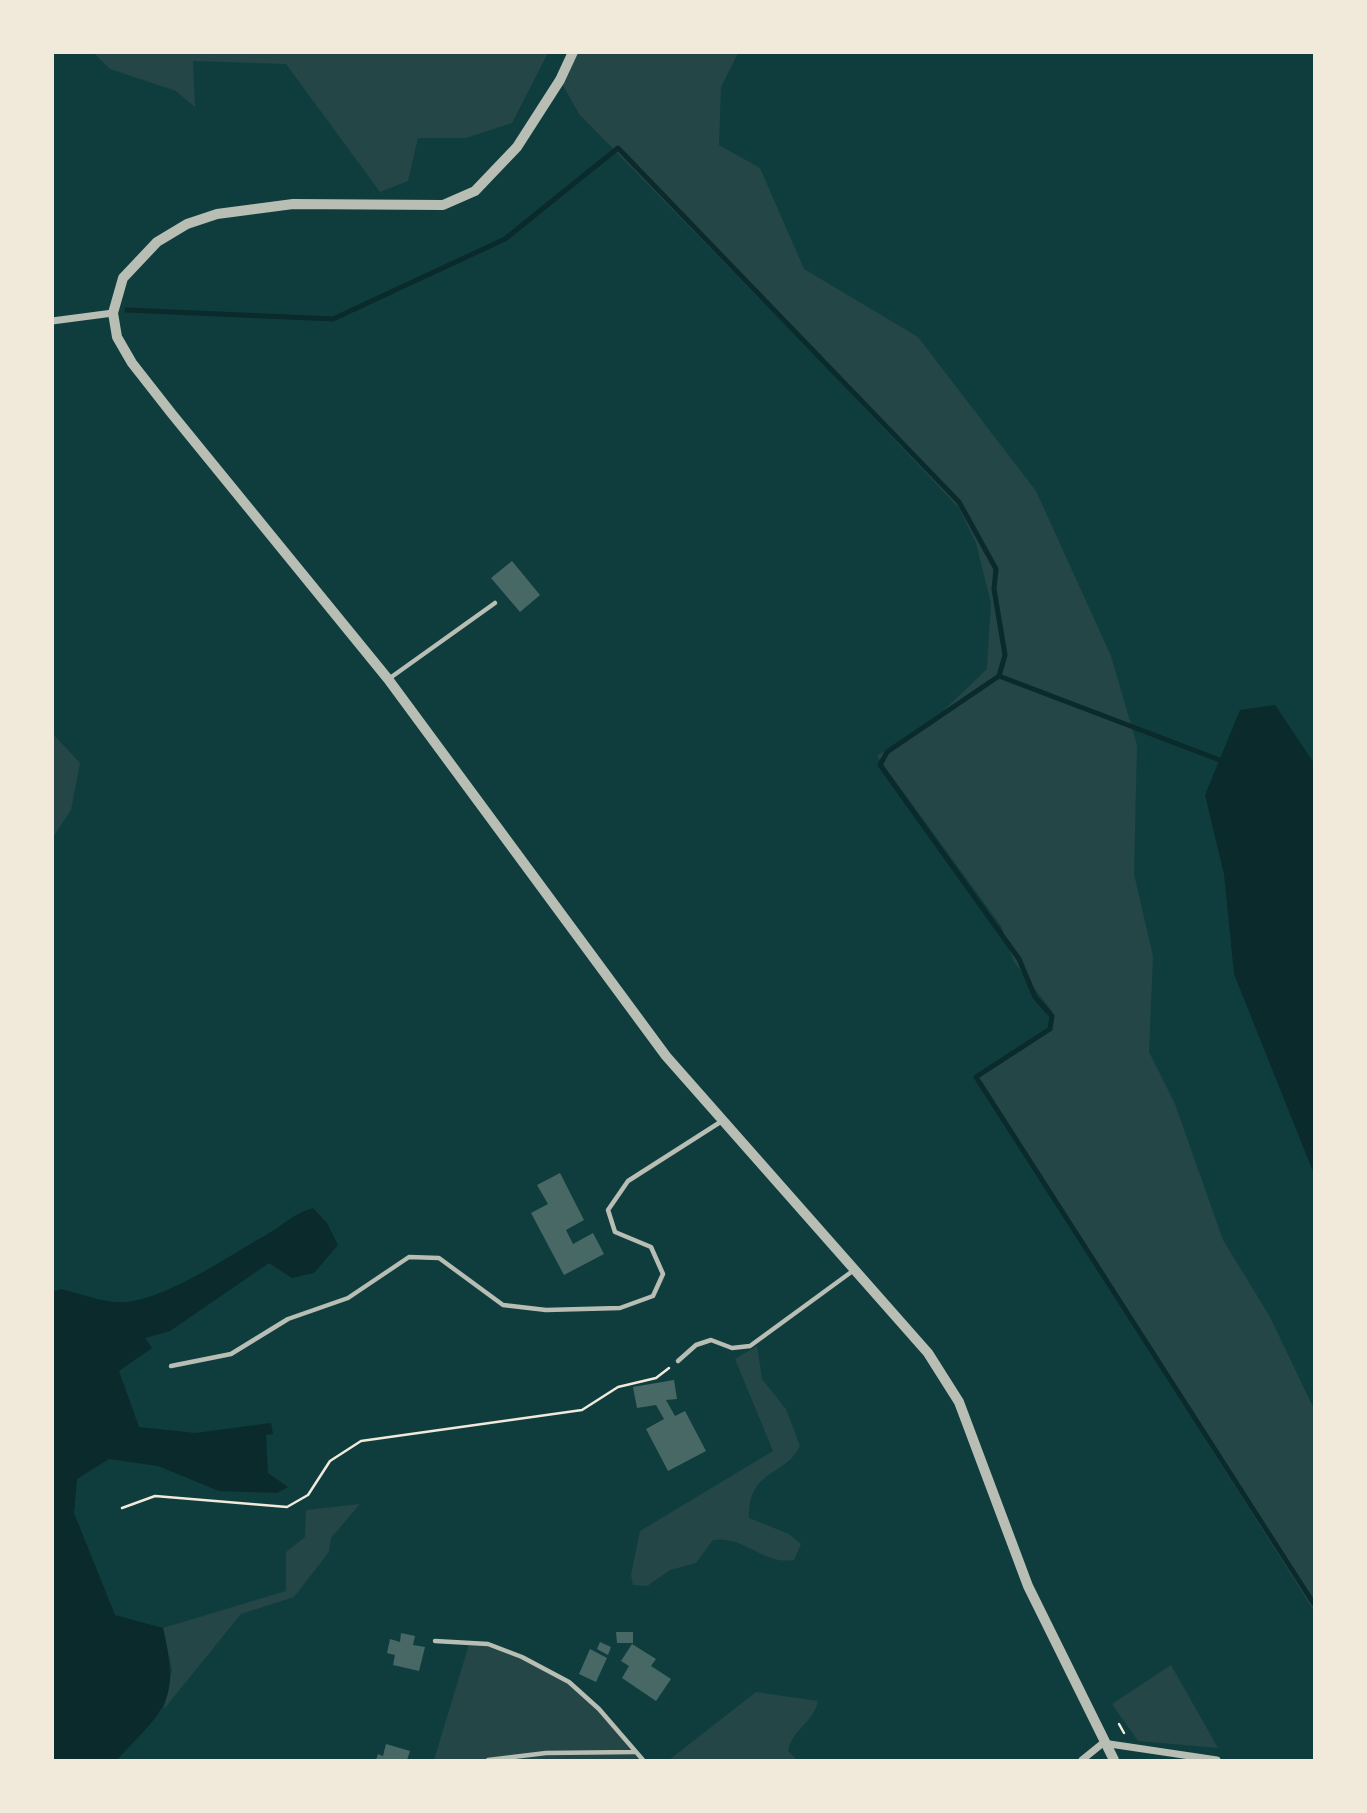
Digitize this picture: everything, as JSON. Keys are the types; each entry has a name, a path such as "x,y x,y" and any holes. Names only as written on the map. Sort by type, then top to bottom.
{"street":[{"path":"573,52 533,124 504,163 475,191 443,205 293,204 202,218 170,233 134,264 123,278 113,313 117,337 132,363 388,679 666,1055 928,1353 959,1402 1028,1586 1103,1743 1114,1760"},
{"path":"52,321 113,313"},
{"path":"1082,1760 1103,1743 1217,1760"}],"lane":[{"path":"388,679 495,603"},
{"path":"171,1366 231,1354 288,1319 348,1297 409,1257 439,1258 503,1305 546,1310 620,1308 653,1296 663,1275 651,1247 615,1231 608,1210 628,1181 724,1120"},
{"path":"678,1361 696,1345 711,1340 733,1348 750,1346 856,1268"},
{"path":"435,1641 488,1644 522,1657 569,1682 599,1709 642,1760"},
{"path":"488,1760 546,1753 635,1752"}],"path":[{"path":"122,1508 155,1496 287,1507 308,1495 330,1461 361,1441 582,1410 618,1387 656,1378 678,1361"}],"shaded area":[{"path":"94,53 548,53 512,123 466,138 418,138 408,181 380,192 286,64 193,61 195,107 176,91 110,69"},
{"path":"573,53 738,53 721,87 719,145 760,168 804,269 918,337 1036,491 1111,656 1137,745 1134,874 1153,956 1149,1052 1175,1104 1223,1240 1270,1317 1314,1409 1314,1611 976,1077 1050,1029 1052,1011 1014,962 1001,926 877,756 943,711 987,669 991,603 976,543 959,508 825,366 579,114 560,80"},
{"path":"1275,705 1314,763 1314,1174 1234,974 1224,874 1205,795 1240,710"},
{"path":"53,734 80,763 71,810 53,837"},
{"path":"313,1208 327,1223 338,1245 314,1273 292,1278 269,1263 170,1331 145,1338 152,1348 119,1371 139,1427 195,1433 271,1423 273,1434 266,1435 268,1473 288,1487 277,1493 219,1491 158,1466 109,1459 77,1479 74,1513 115,1615 163,1628 170,1673 169,1689 158,1715 117,1760 53,1760 53,1292 61,1289 114,1302 150,1297 171,1289 294,1216"},
{"path":"757,1346 762,1379 786,1409 800,1446 786,1463 768,1475 754,1490 749,1518 789,1534 801,1544 794,1560 772,1558 735,1542 713,1540 696,1563 670,1570 647,1586 633,1585 631,1575 640,1531 773,1451 735,1359"},
{"path":"360,1504 331,1538 329,1552 294,1597 241,1614 164,1709 172,1670 163,1628 286,1591 286,1552 305,1537 306,1510"},
{"path":"470,1641 498,1647 523,1657 568,1684 606,1719 642,1760 434,1760"},
{"path":"1171,1665 1218,1748 1138,1741 1112,1704"},
{"path":"756,1692 818,1701 788,1751 797,1760 669,1760"}],"building":[{"path":"512,561 540,595 520,612 491,578"},
{"path":"560,1173 584,1220 566,1230 573,1244 593,1233 604,1254 564,1275 531,1213 548,1204 537,1185"},
{"path":"674,1380 677,1399 666,1400 675,1416 685,1411 706,1451 668,1471 646,1429 664,1419 656,1405 637,1408 633,1387"},
{"path":"616,1632 633,1632 633,1643 617,1643"},
{"path":"401,1633 415,1636 413,1645 425,1647 419,1671 393,1665 395,1655 387,1653 390,1639 400,1642"},
{"path":"600,1642 611,1647 608,1655 597,1649"},
{"path":"632,1644 656,1659 651,1666 671,1679 656,1701 622,1678 629,1666 621,1661"},
{"path":"590,1649 607,1658 596,1682 579,1674"},
{"path":"386,1744 410,1751 407,1760 376,1760 378,1754 383,1756"}],"waterway":[{"path":"127,310 333,319 505,239 618,148 959,502 996,569 994,589 1005,655 999,676 887,752 880,765 1019,959 1035,997 1052,1016 1050,1029 976,1077 1314,1604"},
{"path":"999,676 1225,762"}]}
